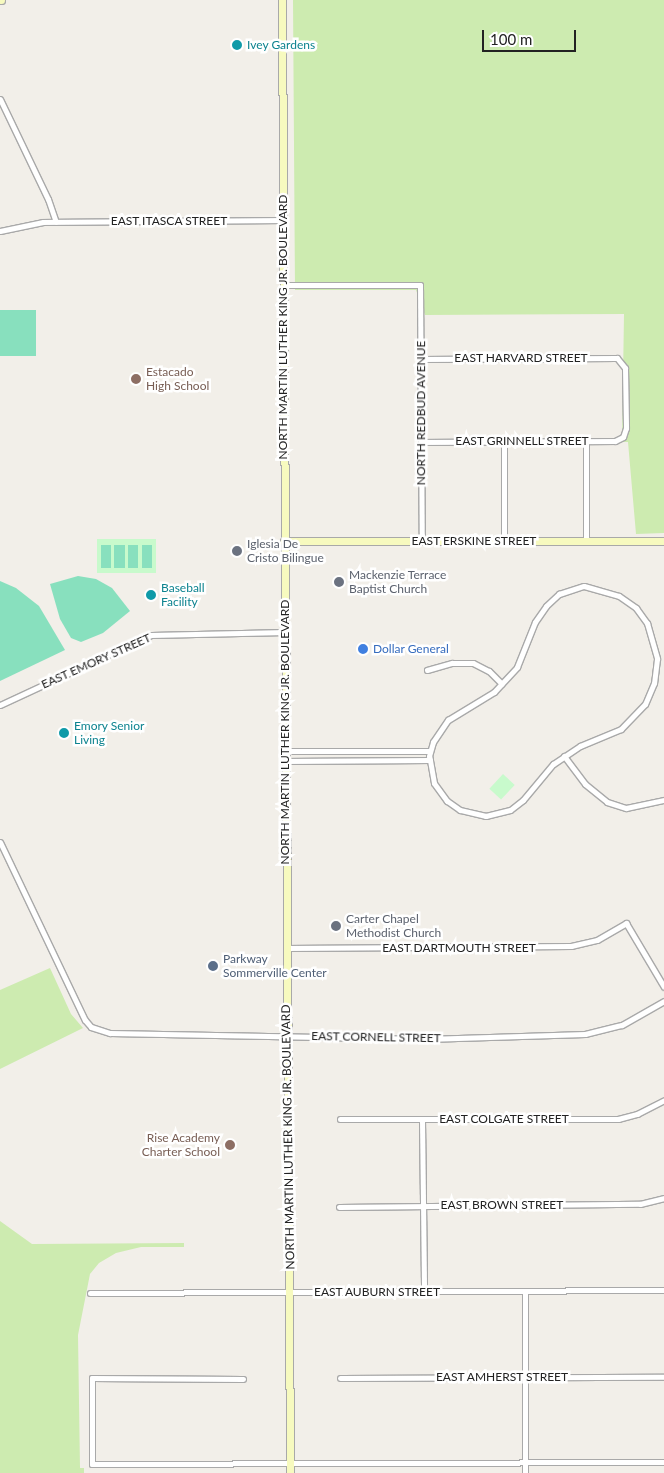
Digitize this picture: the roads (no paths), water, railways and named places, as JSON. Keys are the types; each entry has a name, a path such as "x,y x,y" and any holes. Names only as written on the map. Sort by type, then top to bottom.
{"main road":[{"name":"NORTH MARTIN LUTHER KING JR. BOULEVARD","path":"282,0 286,632 286,1035 290,1292 290,1473"},
{"name":"EAST ERSKINE STREET","path":"284,541 664,541"}],"street":[{"path":"0,99 48,199 56,222 0,230"},
{"name":"EAST ITASCA STREET","path":"56,222 283,220"},
{"name":"NORTH REDBUD AVENUE","path":"283,285 420,285 422,542"},
{"name":"EAST HARVARD STREET","path":"421,359 622,360 625,383 626,428 623,437"},
{"name":"EAST GRINNELL STREET","path":"421,442 615,441 623,437"},
{"path":"586,441 586,541"},
{"path":"504,442 504,541"},
{"path":"576,587 593,587 612,593 636,608 646,623 656,648 656,676 650,694 625,726 564,756 545,772 517,805 486,816 466,813 448,801 434,783 430,751 445,722 502,684 521,659 538,616 559,594 576,587"},
{"name":"EAST EMORY STREET","path":"0,706 152,635 286,632"},
{"path":"427,670 452,663 472,664 489,671 502,684"},
{"path":"285,751 430,751"},
{"path":"564,756 583,781 607,802 626,808 664,800"},
{"path":"285,761 430,760"},
{"name":"EAST CORNELL STREET","path":"0,842 85,1020 91,1027 110,1034 286,1035 426,1039 585,1034 616,1027 664,1000"},
{"name":"EAST DARTMOUTH STREET","path":"286,948 571,946 597,940 626,923 664,987"},
{"name":"EAST COLGATE STREET","path":"340,1119 618,1118 637,1114 664,1100"},
{"path":"422,1120 424,1292"},
{"name":"EAST BROWN STREET","path":"339,1207 640,1204 664,1198"},
{"name":"EAST AUBURN STREET","path":"90,1293 664,1290"},
{"path":"525,1291 526,1473"},
{"name":"EAST AMHERST STREET","path":"340,1378 664,1377"},
{"path":"244,1379 92,1378 92,1464 664,1462"}],"place":[{"name":"Ivey Gardens","path":"237,45"},
{"name":"Estacado High School","path":"136,379"},
{"name":"Iglesia De Cristo Bilingue","path":"237,551"},
{"name":"Mackenzie Terrace Baptist Church","path":"339,582"},
{"name":"Baseball Facility","path":"151,595"},
{"name":"Dollar General","path":"363,649"},
{"name":"Emory Senior Living","path":"64,733"},
{"name":"Carter Chapel Methodist Church","path":"336,926"},
{"name":"Parkway Sommerville Center","path":"213,966"},
{"name":"Rise Academy Charter School","path":"230,1145"}]}
